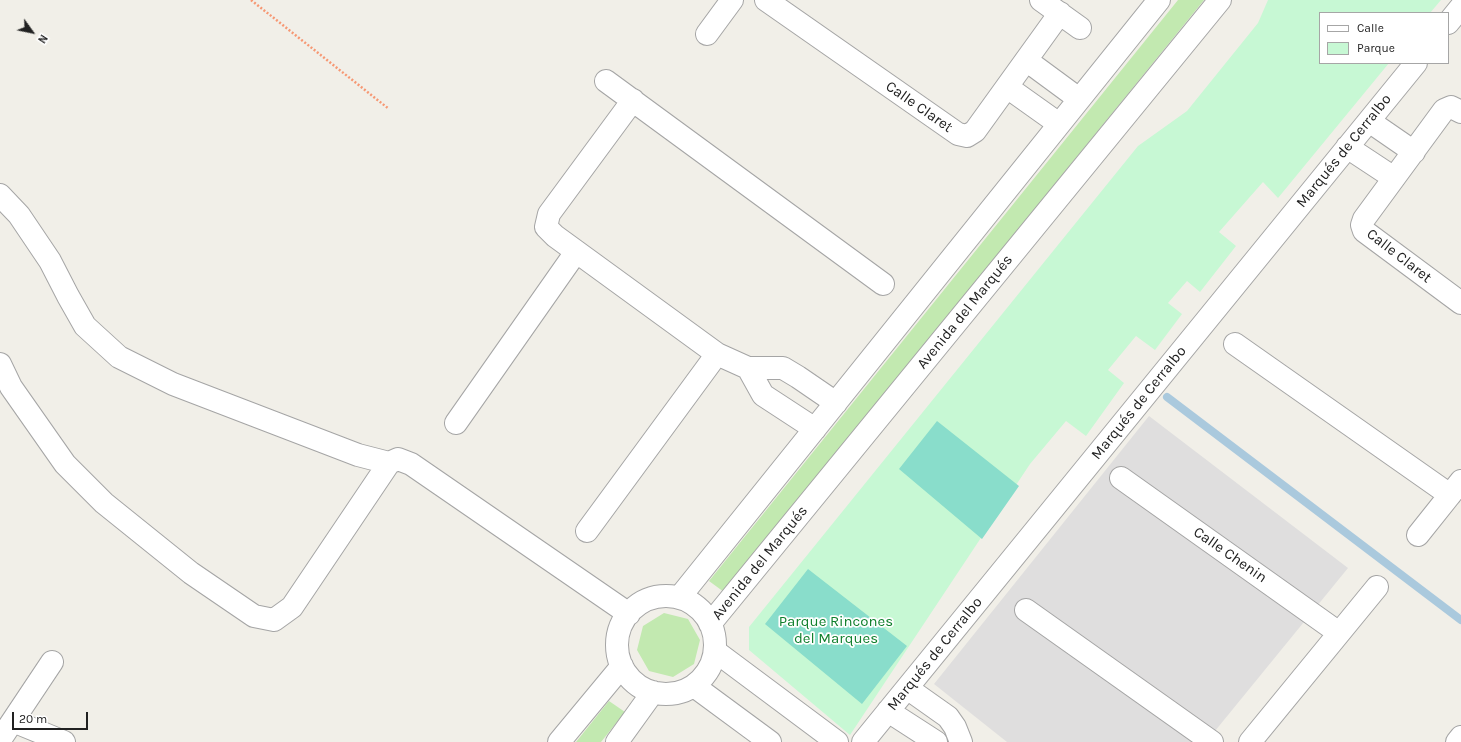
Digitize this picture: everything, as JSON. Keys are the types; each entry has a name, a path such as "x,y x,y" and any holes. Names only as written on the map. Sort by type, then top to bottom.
{"street":[{"path":"707,34 732,0"},
{"name":"Calle Claret","path":"766,0 958,134 967,136 975,131 1060,13"},
{"path":"1041,0 1080,28"},
{"path":"679,598 1159,0"},
{"name":"Avenida del Marqués","path":"710,624 1220,0"},
{"path":"1449,22 1461,7"},
{"path":"1026,60 1080,99"},
{"name":"Marqués de Cerralbo","path":"863,742 1415,64"},
{"path":"606,80 883,284"},
{"path":"1006,87 1059,124"},
{"path":"633,100 549,214 546,227 576,252 717,354 748,368 783,368 798,376 836,403"},
{"path":"1404,164 1444,110 1451,107 1461,112"},
{"path":"1369,121 1404,164"},
{"path":"1347,147 1404,164"},
{"name":"Calle Claret","path":"1404,164 1364,219 1362,225 1364,231 1461,303"},
{"path":"0,195 19,215 50,261 85,326 119,357 173,384 358,455 389,463"},
{"path":"456,423 576,252"},
{"path":"1236,344 1455,488 1418,535"},
{"path":"587,531 717,354"},
{"path":"0,364 11,386 65,464 104,503 191,573 254,616 274,620 292,607 389,463 398,459 411,464 629,614"},
{"path":"748,368 763,395 815,429"},
{"name":"Calle Chenin","path":"1120,478 1339,633"},
{"path":"1250,742 1377,586"},
{"path":"666,596 679,598 692,604 703,612 710,624 715,637 715,651 712,665 704,677 694,686 681,692 667,694 654,692 641,687 636,683 630,678 622,666 618,654 618,639 622,626 629,614 639,605 652,599 666,596"},
{"path":"1026,610 1212,742"},
{"path":"715,651 837,742"},
{"path":"0,740 52,662"},
{"path":"559,742 622,666"},
{"path":"694,686 770,742"},
{"path":"907,688 948,717 955,727 961,742"},
{"path":"617,742 654,692"},
{"path":"888,711 936,742"},
{"path":"13,721 64,742"},
{"path":"1457,742 1461,737"}],"path":[{"path":"251,0 389,109"}],"shaded area":[{"path":"1149,416 1348,568 1206,742 1007,742 934,684"}],"green space":[{"path":"1178,0 1204,0 724,592 709,581"},
{"name":"Parque Rincones del Marques","path":"1268,0 1441,0 1431,12 1319,12 1319,64 1388,64 1278,198 1263,182 1219,232 1236,246 1200,292 1187,281 1168,303 1182,314 1155,350 1136,336 1108,370 1124,383 1086,436 1066,421 1030,464 850,735 749,650 749,627 1138,146 1187,111 1258,23"},
{"path":"937,421 1019,486 982,539 899,469"},
{"path":"808,569 907,646 862,704 765,624"},
{"path":"664,613 688,619 700,640 694,664 673,677 649,671 637,650 643,626"},
{"path":"609,701 625,712 601,742 576,742"}],"waterway":[{"path":"1167,397 1461,620"}]}
